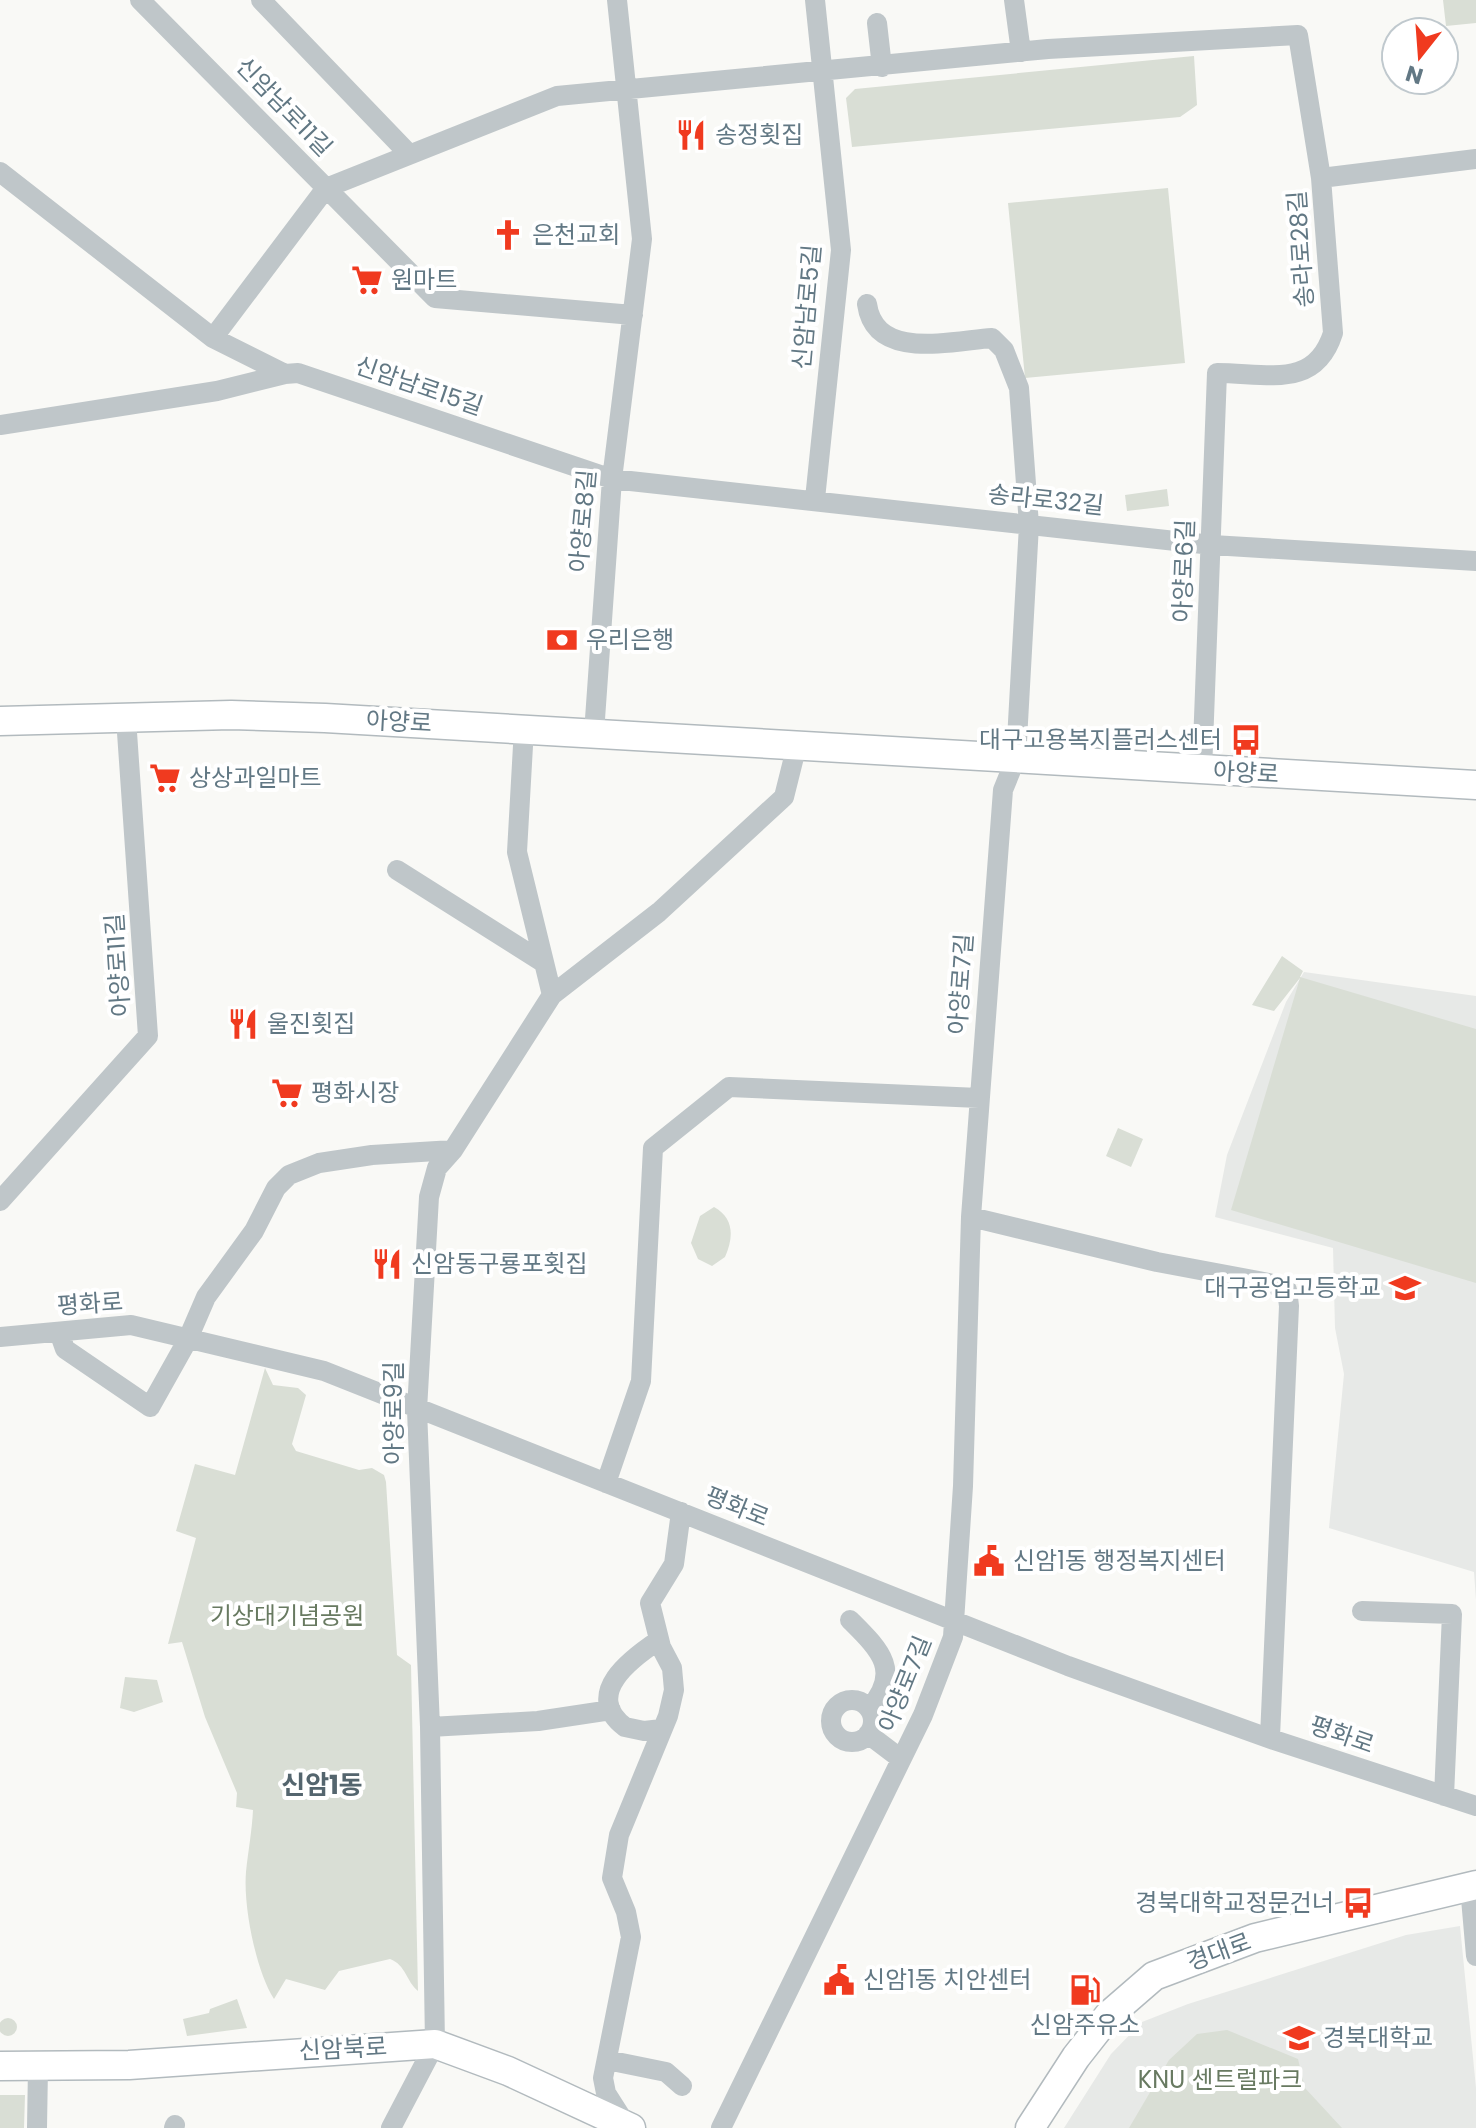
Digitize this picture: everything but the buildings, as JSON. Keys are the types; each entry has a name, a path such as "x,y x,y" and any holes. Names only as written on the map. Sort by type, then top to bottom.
{"main road":[{"name":"아양로","path":"0,721 231,715 524,728 1202,771 1476,785"},
{"name":"경대로","path":"1030,2128 1076,2057 1109,2015 1154,1976 1255,1938 1473,1886"},
{"name":"신암북로","path":"0,2066 129,2065 435,2044 508,2071 629,2127"}],"street":[{"name":"신암남로11길","path":"140,0 326,188 557,96 627,90"},
{"path":"261,0 408,153"},
{"name":"아양로8길","path":"594,733 612,479 642,239 617,0"},
{"name":"신암남로5길","path":"815,0 841,250 815,499"},
{"path":"1014,0 1021,52"},
{"path":"877,23 882,67"},
{"path":"627,90 1021,52 1298,35 1321,178"},
{"name":"송라로28길","path":"1217,373 1301,373 1315,366 1327,351 1333,333 1321,178 1476,159"},
{"name":"신암남로15길","path":"0,172 213,338 285,374 298,373 612,479"},
{"path":"213,338 326,188 435,298 633,315"},
{"path":"867,304 870,322 876,331 909,343 992,338 1004,350 1019,388 1029,525 1016,758"},
{"name":"아양로6길","path":"1202,771 1217,373"},
{"path":"0,425 217,391 285,374"},
{"name":"송라로32길","path":"612,479 1212,545 1476,561"},
{"name":"아양로11길","path":"0,1201 148,1036 126,718"},
{"path":"524,728 517,852 541,961 552,995 659,912 784,797 797,745"},
{"name":"아양로7길","path":"721,2128 901,1759 953,1637 951,1621 963,1486 971,1217 979,1098 1003,790 1016,758"},
{"path":"397,870 541,961"},
{"name":"아양로9길","path":"391,2128 435,2044 430,1727 417,1410 429,1197 437,1168 453,1150 552,995"},
{"path":"606,1483 641,1381 653,1148 729,1087 979,1098"},
{"path":"59,1332 65,1349 150,1407 187,1341 206,1297 254,1231 276,1188 289,1175 319,1163 453,1150"},
{"path":"971,1217 1157,1262 1269,1283 1287,1290 1289,1322 1270,1737"},
{"name":"평화로","path":"0,1337 131,1325 187,1341 324,1371 951,1621 1270,1737 1476,1806"},
{"path":"629,2127 606,2093 603,2078 631,1937 626,1912 612,1878 619,1835 662,1729 674,1690 672,1668 659,1640 650,1603 674,1564 681,1512"},
{"path":"1362,1611 1452,1614 1444,1796"},
{"path":"850,1620 875,1645 887,1671 885,1685 869,1709"},
{"path":"659,1640 627,1661 617,1672 611,1687 611,1710 625,1727 644,1731 662,1729"},
{"path":"848,1700 862,1702 869,1709 873,1720 868,1734 857,1741 843,1741 833,1732 830,1719 836,1706 848,1700"},
{"path":"430,1727 538,1721 611,1710"},
{"path":"868,1734 901,1759"},
{"path":"1473,1886 1476,1956"},
{"path":"607,2060 666,2072 682,2086"},
{"path":"37,2128 38,2067"}],"shaded area":[{"name":"대구공업고등학교","path":"1304,972 1476,996 1476,1600 1474,1572 1329,1528 1344,1374 1335,1328 1333,1248 1215,1217 1227,1155 1286,1002"},
{"name":"경북대학교","path":"1460,1926 1476,2088 1476,2128 1064,2128 1111,2054 1142,2022 1188,2004 1406,1935"}],"green space":[{"path":"1443,0 1476,0 1476,23 1460,25 1460,16 1445,16"},
{"path":"1194,56 1197,105 1180,117 852,147 846,98 855,89"},
{"path":"1168,188 1185,363 1025,378 1008,203"},
{"path":"1167,489 1169,506 1127,511 1125,495"},
{"path":"1282,956 1303,971 1300,977 1476,1029 1476,1283 1231,1210 1300,978 1274,1011 1252,1005"},
{"path":"1118,1128 1143,1139 1131,1167 1106,1156"},
{"path":"714,1207 729,1222 731,1235 725,1257 712,1266 698,1259 691,1243 700,1216"},
{"name":"기상대기념공원","path":"265,1368 273,1385 298,1388 306,1395 292,1444 296,1451 359,1470 372,1468 384,1475 386,1482 397,1655 411,1665 418,1991 399,1965 390,1959 339,1971 325,1990 286,1979 274,1999 256,1955 247,1902 246,1872 253,1810 236,1807 237,1793 205,1717 182,1642 168,1644 196,1538 176,1531 195,1464 235,1475"},
{"path":"125,1677 157,1680 163,1702 134,1712 120,1708"},
{"path":"237,1999 247,2028 187,2036 183,2019 209,2013 210,2009"},
{"path":"4,2018 12,2018 17,2027 15,2034 4,2036 -1,2031 -1,2023"},
{"name":"KNU 센트럴파크","path":"1227,2030 1298,2059 1305,2088 1342,2128 1129,2128 1169,2060 1197,2034"},
{"path":"0,2095 25,2095 24,2128 0,2128"}],"place":[{"name":"송정횟집","path":"691,135"},
{"name":"은천교회","path":"508,235"},
{"name":"원마트","path":"367,280"},
{"name":"우리은행","path":"562,640"},
{"name":"대구고용복지플러스센터","path":"1246,740"},
{"name":"상상과일마트","path":"165,778"},
{"name":"울진횟집","path":"243,1024"},
{"name":"평화시장","path":"287,1093"},
{"name":"신암동구룡포횟집","path":"387,1264"},
{"name":"대구공업고등학교","path":"1405,1288"},
{"name":"신암1동 행정복지센터","path":"989,1561"},
{"name":"경북대학교정문건너","path":"1358,1903"},
{"name":"신암1동 치안센터","path":"839,1980"},
{"name":"신암주유소","path":"1085,1990"},
{"name":"경북대학교","path":"1299,2038"}],"district":[{"name":"신암1동","path":"322,1785"}]}
